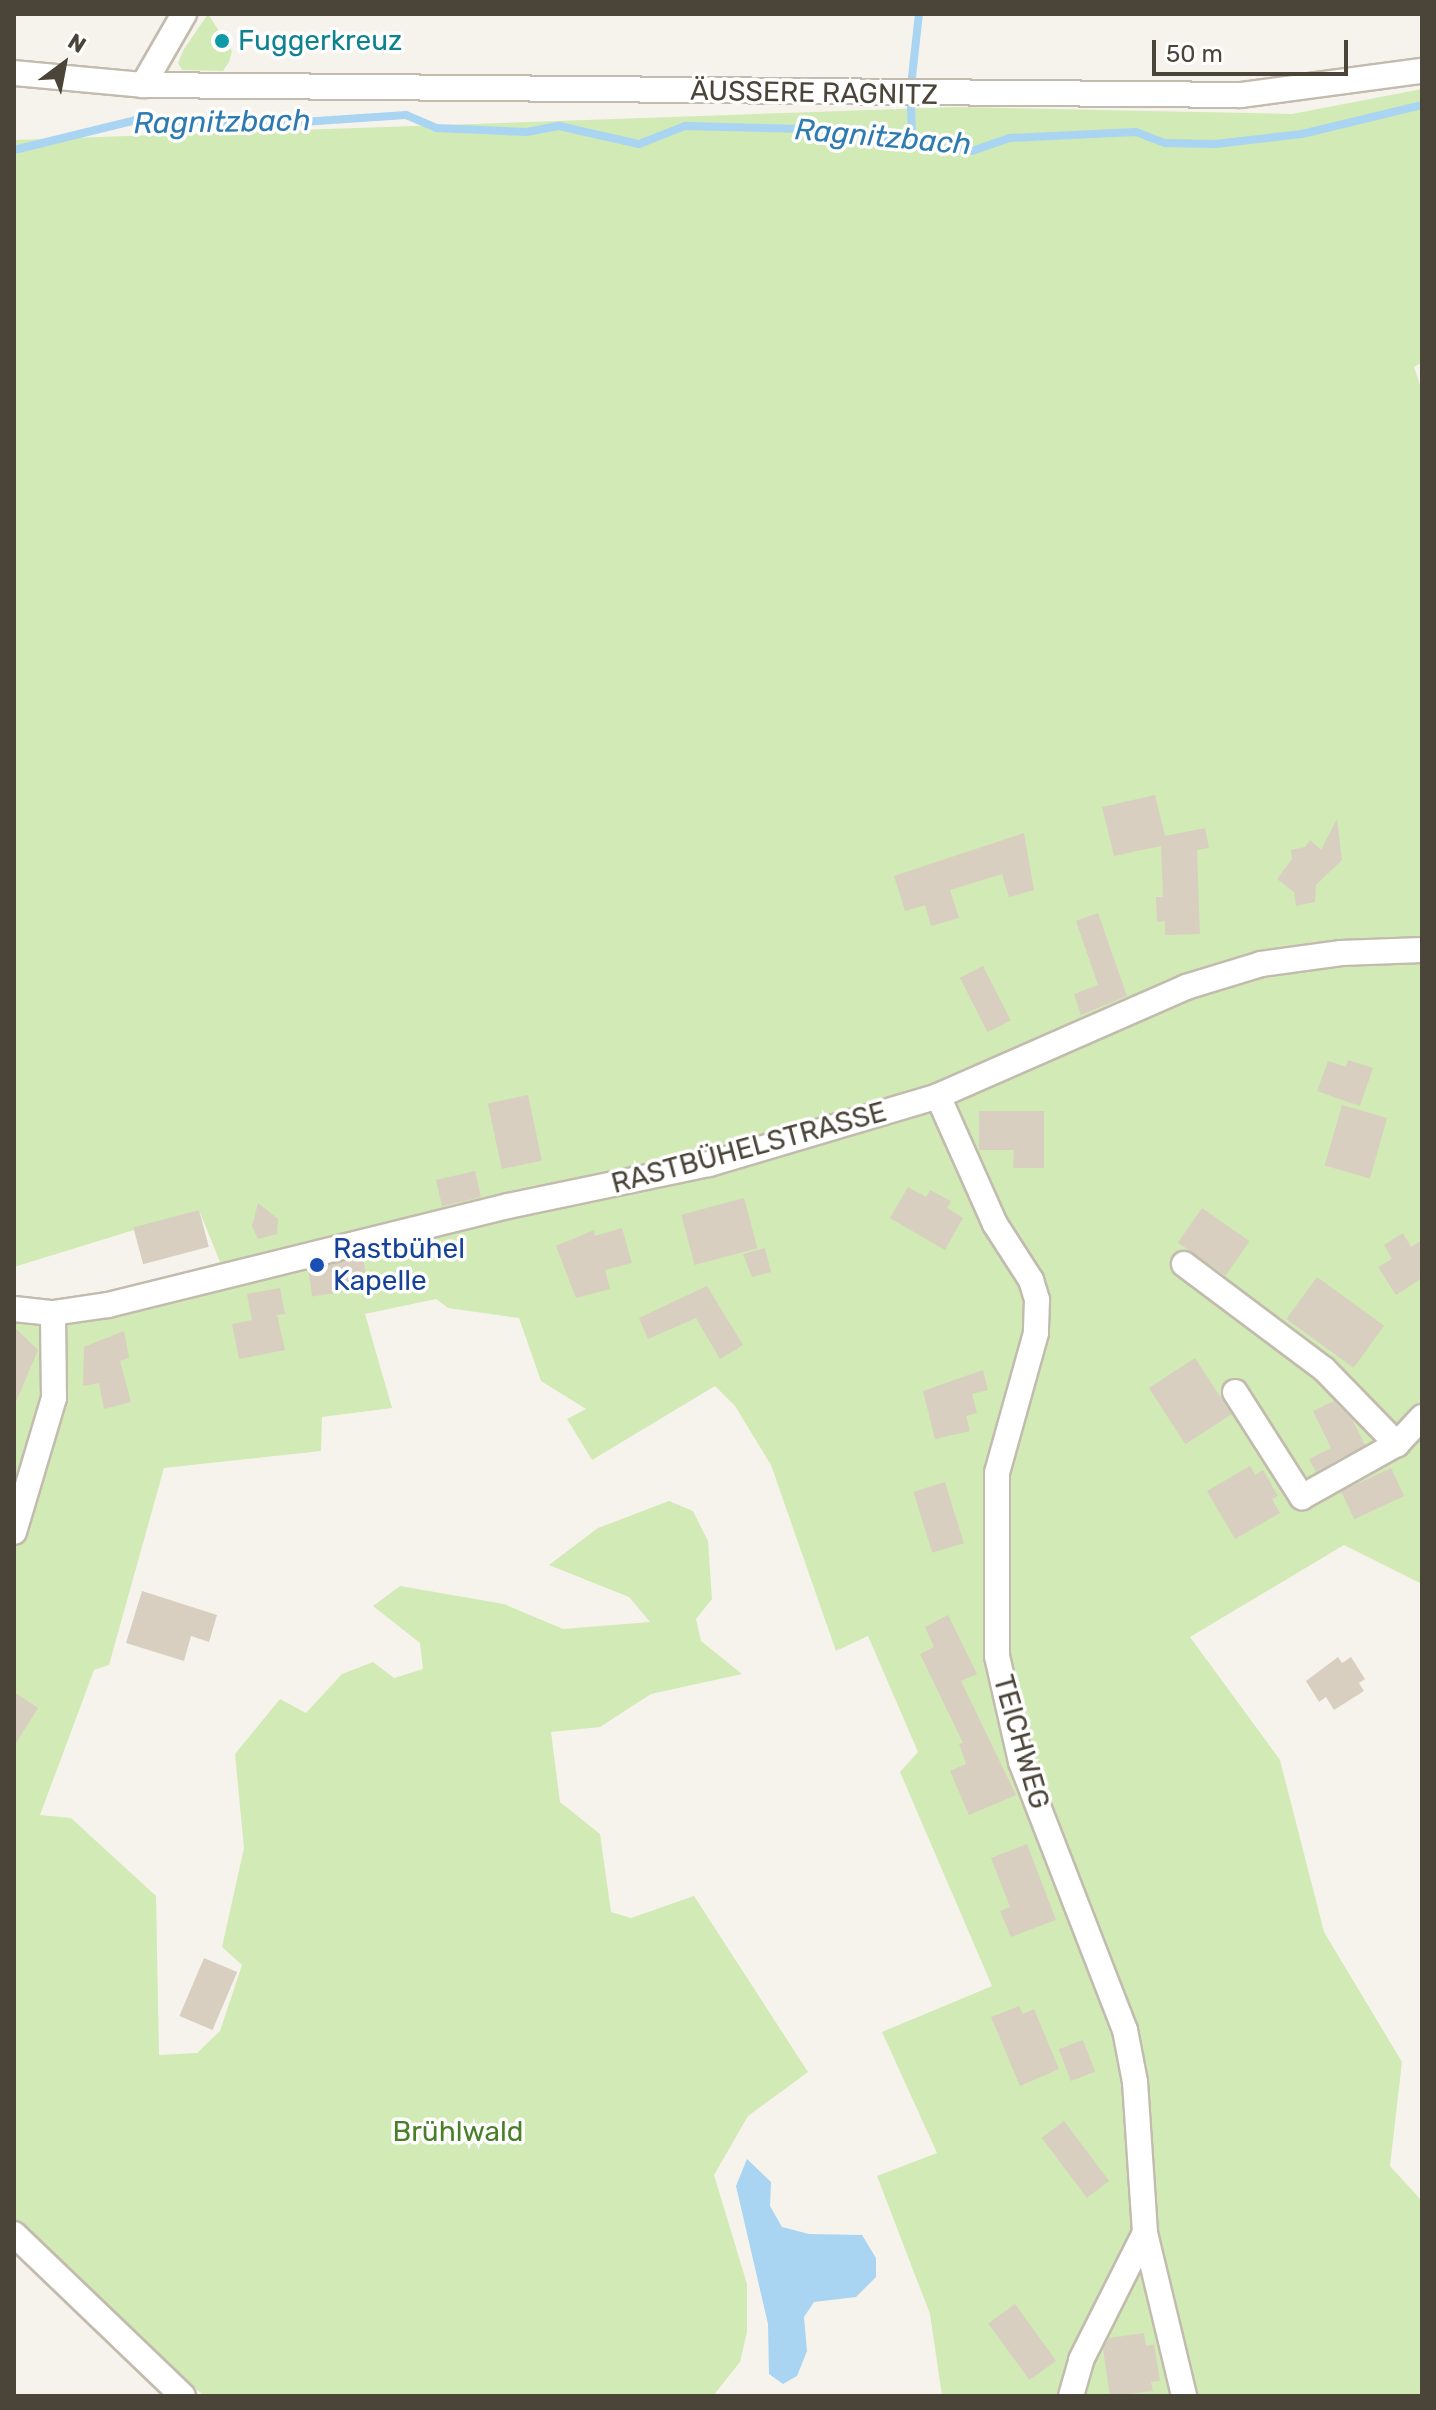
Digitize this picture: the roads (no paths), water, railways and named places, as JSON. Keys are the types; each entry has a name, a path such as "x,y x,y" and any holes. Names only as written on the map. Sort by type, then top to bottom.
{"street":[{"path":"143,85 184,14"},
{"name":"ÄUSSERE RAGNITZ","path":"14,73 143,85 1241,95 1422,71"},
{"name":"RASTBÜHELSTRASSE","path":"14,1309 53,1313 108,1305 520,1203 709,1164 938,1096 1186,987 1261,964 1341,953 1422,950"},
{"name":"TEICHWEG","path":"938,1096 995,1224 1031,1280 1037,1300 1036,1333 997,1473 997,1656 1021,1762 1125,2030 1135,2082 1145,2233 1184,2396"},
{"path":"1184,1264 1324,1369 1397,1444"},
{"path":"14,1532 54,1398 57,1368 53,1313"},
{"path":"1235,1392 1302,1497 1397,1444 1422,1417"},
{"path":"1071,2396 1087,2347 1145,2233"},
{"path":"14,2234 183,2396"}],"water":[{"path":"747,2159 771,2182 770,2206 782,2227 809,2234 862,2235 876,2258 876,2277 856,2297 814,2302 804,2317 807,2351 797,2376 783,2384 769,2374 768,2324 736,2186"}],"waterway":[{"path":"912,77 919,14"},
{"name":"Ragnitzbach","path":"14,150 140,119 258,125 406,115 436,128 527,132 559,126 639,144 685,126 853,130 889,142 972,151 1009,138 1136,132 1165,143 1215,144 1302,134 1422,105"},
{"path":"911,108 912,146"}],"place":[{"name":"Fuggerkreuz","path":"222,41"},
{"name":"Rastbühel Kapelle","path":"317,1265"}],"park label":[{"name":"Brühlwald","path":"458,2132"}]}
